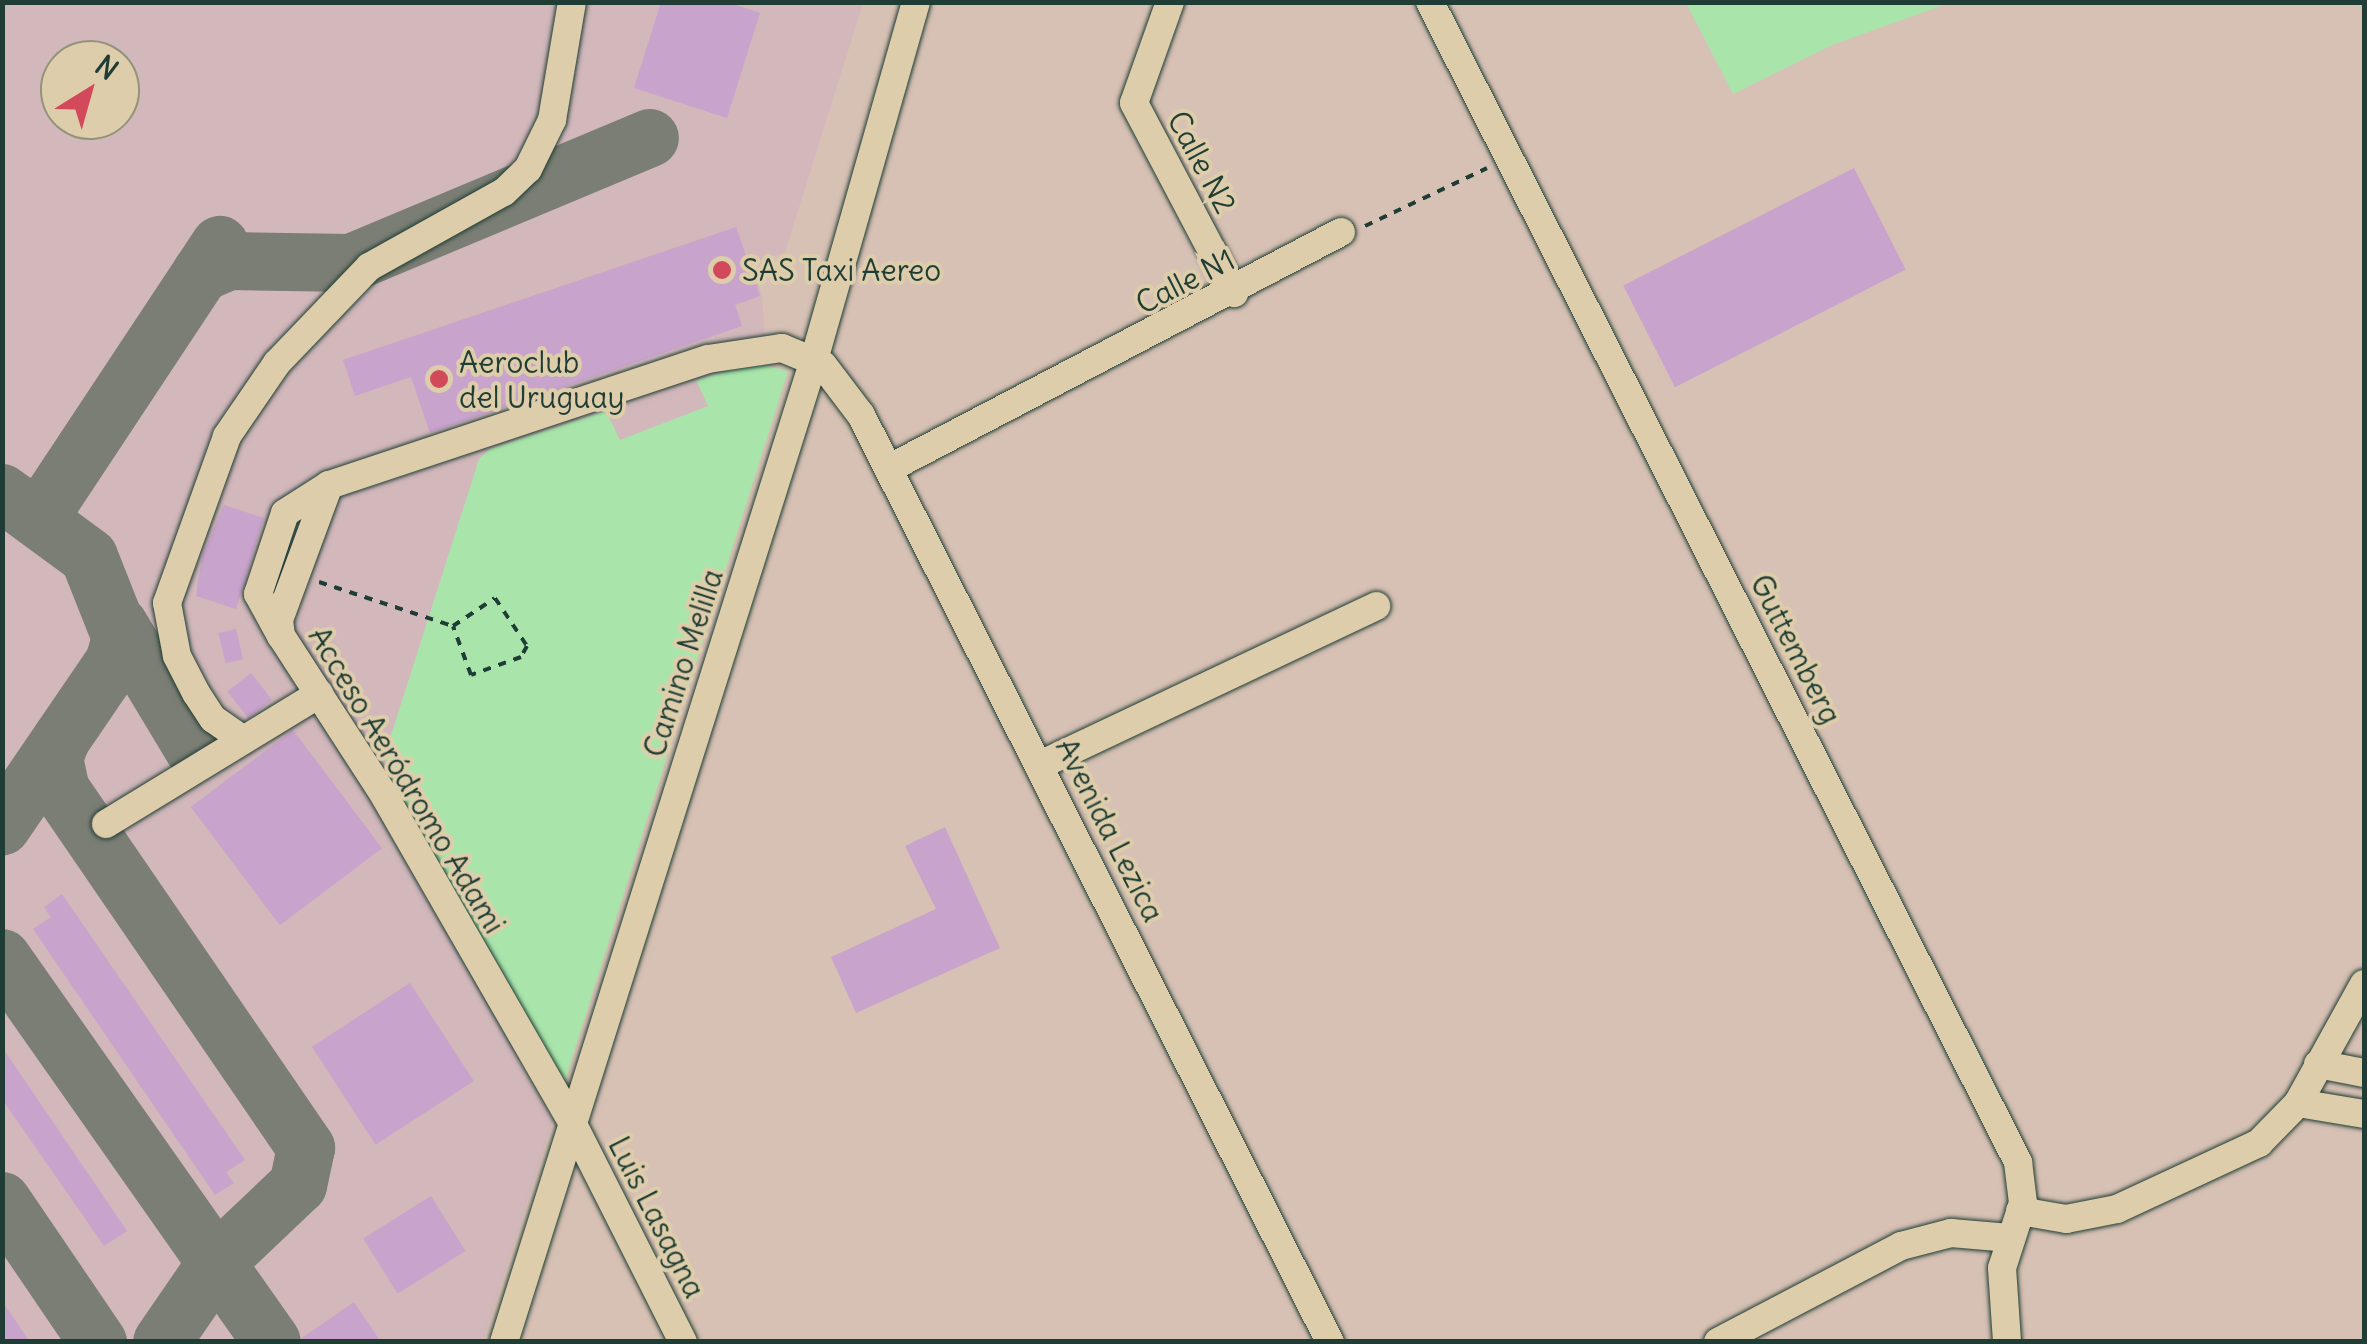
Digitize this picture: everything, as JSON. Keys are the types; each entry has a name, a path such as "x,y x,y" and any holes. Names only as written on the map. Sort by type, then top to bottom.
{"street":[{"path":"242,739 214,719 196,693 176,656 167,602 227,436 277,363 369,267 504,192 528,169 552,120 572,2"},
{"name":"Camino Melilla","path":"504,1342 814,360 916,2"},
{"name":"Calle N2","path":"1170,2 1134,103 1234,293"},
{"name":"Guttemberg","path":"1430,2 2002,1128 2023,1181 2020,1210 2002,1268 2007,1342"},
{"name":"Calle N1","path":"890,468 1234,293 1341,232"},
{"path":"281,636 258,594 285,513 328,486 708,359 782,348 814,360"},
{"name":"Avenida Lezica","path":"814,360 840,385 890,468 1330,1342"},
{"name":"Acceso Aeródromo Adami","path":"328,486 294,574 281,636 572,1122"},
{"path":"1040,765 1376,606"},
{"path":"106,824 319,694"},
{"path":"2020,1210 2066,1219 2146,1199 2260,1143 2298,1103 2364,984"},
{"path":"2318,1064 2364,1072"},
{"path":"2298,1103 2364,1114"},
{"name":"Luis Lasagna","path":"572,1122 684,1342"},
{"path":"1718,1342 1901,1246 1952,1234 2010,1238"}],"path":[{"path":"1341,232 1510,156"},
{"path":"294,574 453,626"},
{"path":"495,598 527,646 521,657 470,675 453,626 495,598"}],"shaded area":[{"path":"3,3 863,3 785,252 750,264 762,296 767,369 547,1034 514,1054 553,1120 483,1341 3,1341"}],"green space":[{"path":"1686,3 1949,3 1832,45 1733,94"},
{"path":"756,363 788,371 565,1081 557,1076 388,771 385,754 479,459 490,449 606,411 620,440 708,406 696,380"}],"building":[{"path":"661,2 727,2 760,13 727,118 634,88"},
{"path":"1854,168 1906,270 1675,387 1623,286"},
{"path":"736,227 760,296 735,305 742,326 430,433 411,377 355,396 343,360"},
{"path":"224,505 264,518 236,609 196,596 202,556"},
{"path":"236,629 243,659 225,663 218,633"},
{"path":"251,673 272,700 248,718 227,691"},
{"path":"293,730 382,848 280,925 191,807"},
{"path":"945,827 1000,948 856,1013 831,957 936,909 905,846"},
{"path":"62,894 245,1160 226,1172 234,1183 215,1195 33,929 51,917 44,907"},
{"path":"410,983 474,1081 376,1145 312,1047"},
{"path":"2,1047 127,1231 104,1246 2,1099"},
{"path":"431,1196 465,1251 398,1294 363,1238"},
{"path":"2,1301 30,1342 2,1342"},
{"path":"354,1302 381,1342 296,1342"}],"taxiway":[{"path":"201,273 229,261 351,263 650,138"},
{"path":"20,505 37,509 51,500 220,245"},
{"path":"2,493 89,557 121,638 114,662 2,826"},
{"path":"119,625 193,748"},
{"path":"61,740 54,758 61,790 306,1148 298,1185 217,1262 162,1342"},
{"path":"2,958 272,1342"},
{"path":"2,1201 98,1342"}],"place":[{"name":"SAS Taxi Aereo","path":"722,270"},
{"name":"Aeroclub del Uruguay","path":"439,379"}]}
